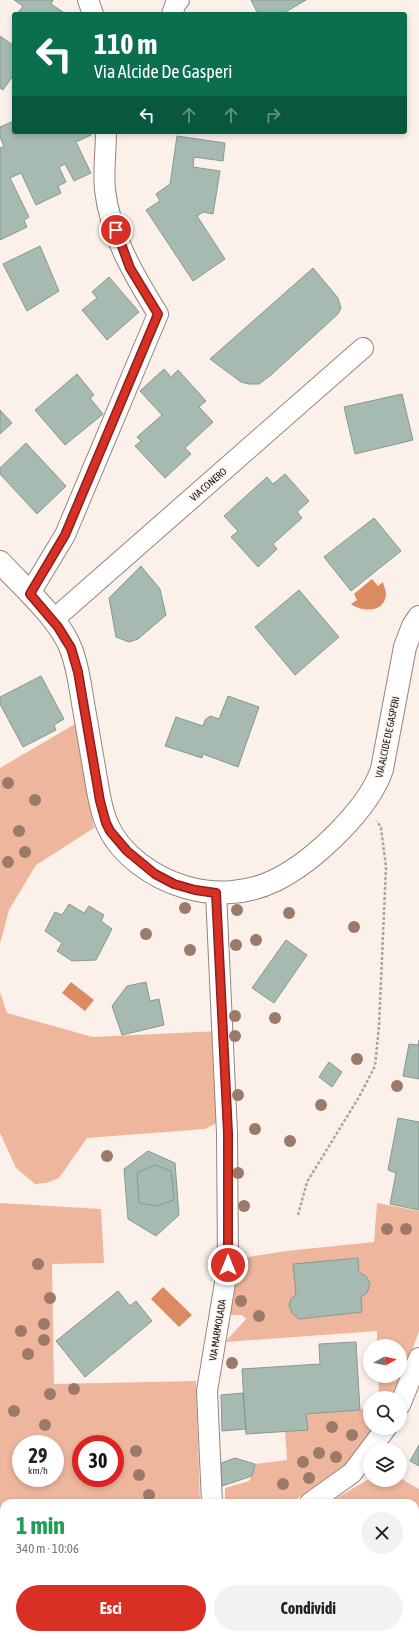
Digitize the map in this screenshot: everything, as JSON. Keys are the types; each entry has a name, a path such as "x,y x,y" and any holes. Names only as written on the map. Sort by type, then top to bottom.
{"main road":[{"name":"VIA ALCIDE DE GASPERI","path":"0,562 53,620 67,640 76,666 100,801 106,823 110,831 127,851 155,874 174,884 195,890 216,893 255,888 271,882 292,871 327,842 366,800 377,782 382,769 405,647 413,626 419,616"}],"street":[{"path":"88,0 92,12"},
{"path":"173,12 176,3 180,0"},
{"path":"30,594 65,535 158,314 130,268 111,217 105,190 106,134"},
{"name":"VIA CONERO","path":"53,620 363,348"},
{"name":"VIA MARMOLADA","path":"212,1499 207,1391 228,1265 228,1133 216,893"},
{"path":"406,1391 419,1358"},
{"path":"315,1499 352,1472 381,1435"}],"path":[{"path":"298,1215 307,1182 359,1097 374,1066 379,1026 386,867 381,828 366,800"}],"shaded area":[{"path":"372,579 378,586 383,582 386,595 381,605 377,608 366,609 356,607 351,604 357,600 354,594"},
{"path":"75,724 94,828 36,865 9,910 0,944 0,768"},
{"path":"71,982 94,1000 85,1011 62,993"},
{"path":"0,992 7,1013 93,1037 219,1031 224,1119 205,1129 87,1138 59,1178 46,1183 35,1184 16,1168 0,1133"},
{"path":"0,1203 101,1209 104,1263 52,1264 54,1384 196,1381 200,1499 0,1499"},
{"path":"377,1203 419,1211 419,1331 407,1364 407,1339 377,1339 377,1331 225,1342 246,1319 242,1315 227,1315 235,1259 286,1251 374,1242"},
{"path":"163,1287 192,1315 179,1327 151,1299"},
{"path":"378,1383 400,1383 398,1391 379,1391"},
{"path":"363,1409 363,1435 370,1435 349,1462 297,1499 225,1499 225,1488 249,1481 255,1464 287,1460 285,1431 307,1430 306,1414"},
{"path":"407,1482 419,1489 419,1499 335,1499 363,1483 363,1487 407,1487"}],"building":[{"path":"14,0 53,0 51,4 63,12 18,12 23,6"},
{"path":"251,0 306,0 285,12 257,12"},
{"path":"0,36 12,45 12,77 3,90 0,88"},
{"path":"12,122 12,134 91,134 76,142 91,173 74,181 65,164 59,167 66,182 58,186 61,193 36,205 21,173 10,178 29,217 24,220 27,227 0,240 0,148 4,146 0,137 0,127"},
{"path":"177,136 225,143 223,161 194,157 193,167 220,171 213,214 203,212 197,216 225,259 193,281 146,210 160,201 156,194 170,184"},
{"path":"40,246 59,291 27,311 3,264"},
{"path":"313,268 338,298 341,308 338,314 271,375 259,384 241,382 210,359"},
{"path":"109,277 139,312 107,340 82,310 97,298 92,292"},
{"path":"164,369 171,377 178,370 206,401 199,407 213,422 185,448 191,454 165,478 135,446 141,441 137,437 162,415 140,391"},
{"path":"77,374 94,395 90,398 103,414 65,445 35,410"},
{"path":"402,394 413,440 355,454 344,407"},
{"path":"0,410 12,423 0,434"},
{"path":"26,443 66,486 37,514 0,474 0,468"},
{"path":"285,474 309,501 297,512 302,518 273,544 277,549 258,567 231,537 238,531 224,516 267,477 273,484"},
{"path":"374,518 401,551 351,591 324,557"},
{"path":"141,566 160,589 166,615 138,639 129,642 116,637 109,598"},
{"path":"299,590 339,637 295,675 255,627"},
{"path":"41,676 64,719 54,725 56,730 23,747 0,704 0,697"},
{"path":"228,696 259,707 238,767 203,754 202,758 165,746 176,717 203,726 205,720 210,716 219,719"},
{"path":"69,904 84,913 89,906 104,915 101,921 112,929 96,960 72,961 57,951 62,943 45,931 55,912 62,915"},
{"path":"286,940 307,955 274,1003 252,988"},
{"path":"146,982 150,1001 159,999 164,1025 122,1035 112,1006 127,986"},
{"path":"419,1040 419,1079 403,1076 409,1044 418,1045"},
{"path":"329,1062 342,1072 332,1087 319,1077"},
{"path":"398,1118 419,1122 419,1210 390,1204 396,1173 388,1170"},
{"path":"148,1151 175,1163 179,1215 156,1236 128,1219 124,1169"},
{"path":"155,1165 171,1171 174,1200 157,1206 139,1203 137,1173"},
{"path":"358,1258 359,1272 366,1276 370,1284 367,1293 361,1297 362,1312 299,1319 292,1313 289,1305 291,1299 296,1295 293,1264"},
{"path":"118,1291 130,1306 136,1301 152,1321 85,1377 56,1341"},
{"path":"356,1342 360,1410 306,1414 308,1430 246,1434 242,1369 320,1364 319,1344"},
{"path":"243,1393 246,1429 222,1431 221,1395"},
{"path":"419,1445 419,1466 410,1461"},
{"path":"235,1458 255,1464 252,1476 222,1486 221,1463"}],"route":[{"path":"116,230 130,268 158,314 65,535 30,594 53,620 71,648 78,672 100,801 106,823 110,831 117,841 136,860 155,874 174,884 195,890 216,893 228,1133 228,1265"}]}
